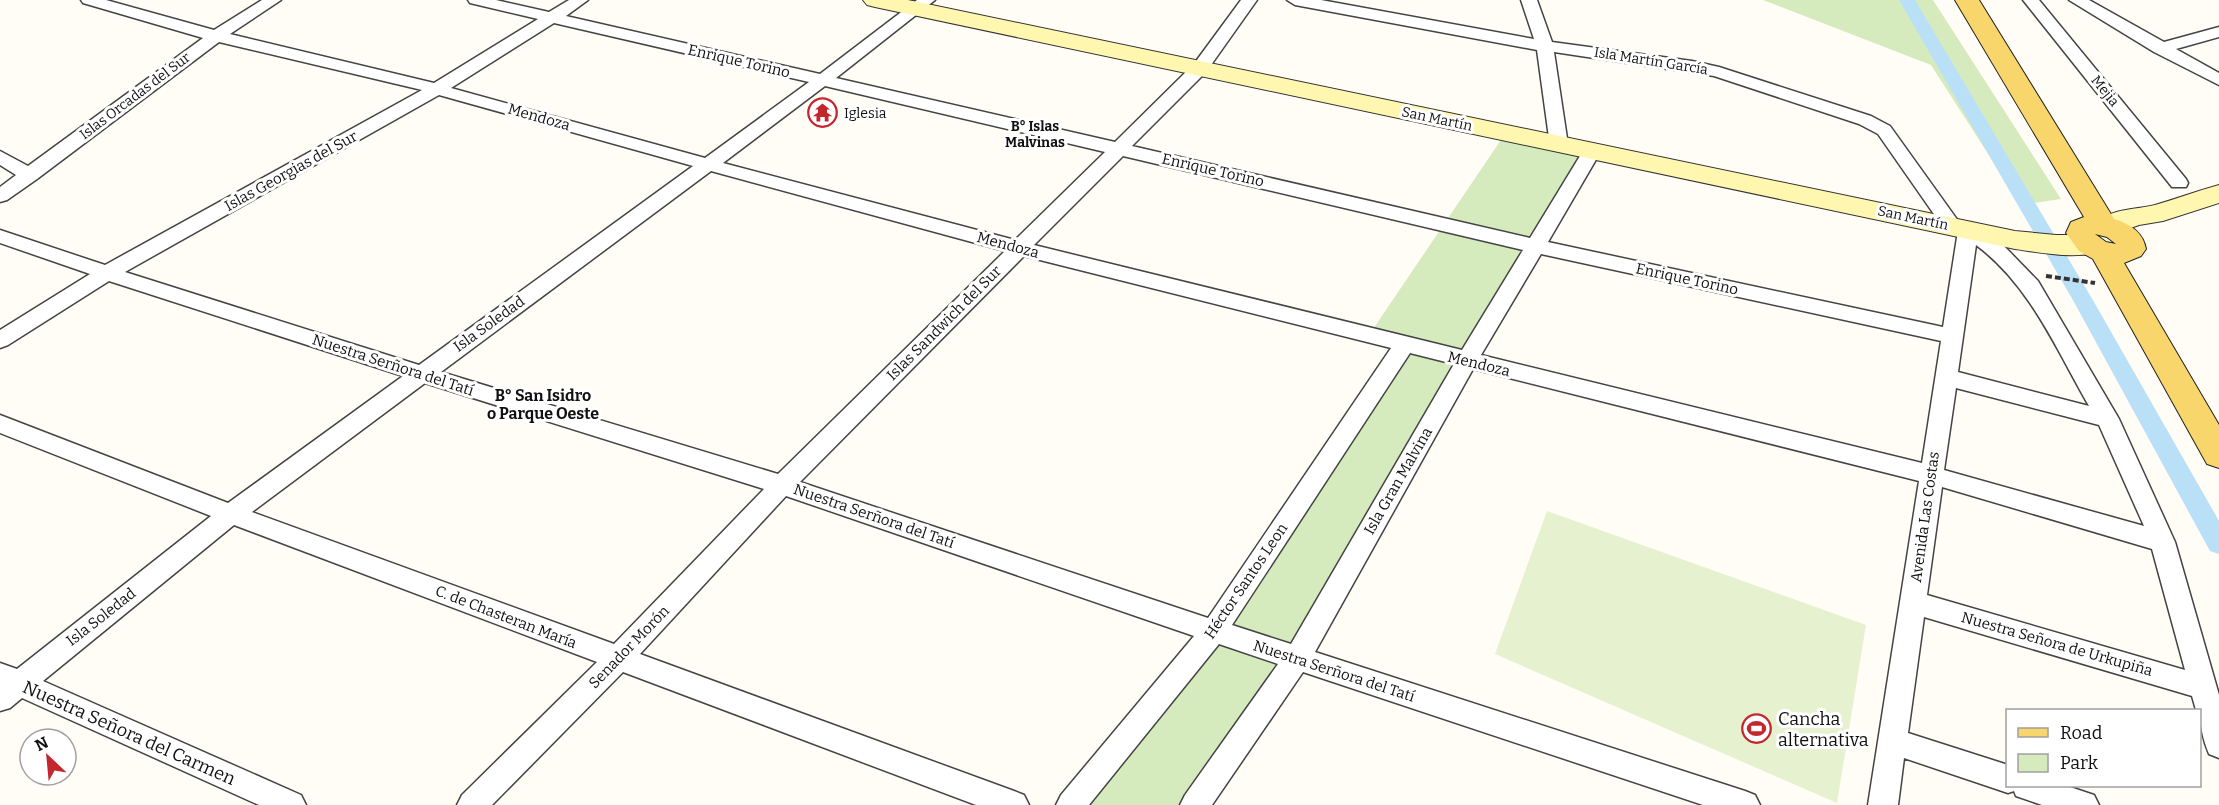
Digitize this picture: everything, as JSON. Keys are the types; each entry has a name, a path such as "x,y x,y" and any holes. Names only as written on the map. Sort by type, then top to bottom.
{"main road":[{"name":"San Martín","path":"875,0 922,4 1200,68 1999,236 2031,242 2096,237"},
{"path":"1959,0 2096,237 2138,279 2219,418"},
{"path":"1967,0 2121,286 2219,455"},
{"path":"2096,237 2152,226 2153,215 2219,194"}],"street":[{"name":"Mendoza","path":"89,0 216,36 437,89 1019,248 1931,475 2163,542"},
{"name":"Islas Orcadas del Sur","path":"0,196 216,36 273,0"},
{"name":"Enrique Torino","path":"476,0 1536,246 1951,336"},
{"name":"Islas Georgias del Sur","path":"0,340 107,273 437,89 580,0"},
{"name":"Islas Sandwich del Sur","path":"782,485 1200,68 1249,0"},
{"name":"Isla Martín García","path":"1295,0 1545,46 1710,70 1865,120 1884,130 1960,228 1997,251 2031,286 2108,419 2163,542 2219,745"},
{"path":"1529,0 1545,46 1559,145"},
{"name":"Mejia","path":"2031,0 2179,183"},
{"path":"2077,0 2219,80"},
{"name":"Isla Soledad","path":"6,686 231,514 823,80 922,4"},
{"path":"2160,48 2219,32"},
{"name":"Isla Gran Malvina","path":"1195,805 1297,658 1467,361 1592,151"},
{"path":"0,157 30,175"},
{"name":"Avenida Las Costas","path":"1883,805 1951,336 1960,228"},
{"name":"Nuestra Serñora del Tatí","path":"0,236 107,273 422,374 782,485 1214,631 1745,805"},
{"name":"Héctor Santos Leon","path":"1071,805 1214,631 1404,345"},
{"path":"1945,377 2108,419"},
{"name":"C. de Chasteran María","path":"0,424 618,660 1014,805"},
{"name":"Senador Morón","path":"472,805 618,660 782,485"},
{"name":"Nuestra Señora de Urkupiña","path":"1912,602 2202,687"},
{"name":"Nuestra Señora del Carmen","path":"6,686 291,805"},
{"path":"1892,741 2006,779"},
{"path":"2029,787 2085,805"}],"path":[{"path":"2036,274 2101,284"}],"green space":[{"path":"1763,0 1933,0 2061,199 2021,205 1931,65"},
{"path":"1505,134 1590,151 1194,805 1076,805 1405,345 1369,335"},
{"name":"Cancha alternativa","path":"1547,511 1866,625 1837,803 1495,654"}],"waterway":[{"path":"1907,0 2084,302 2219,544"}],"place":[{"name":"Iglesia","path":"823,113"},
{"name":"Cancha alternativa","path":"1757,729"}],"district":[{"name":"B° Islas Malvinas","path":"1035,134"},
{"name":"B° San Isidro o Parque Oeste","path":"543,404"}]}
